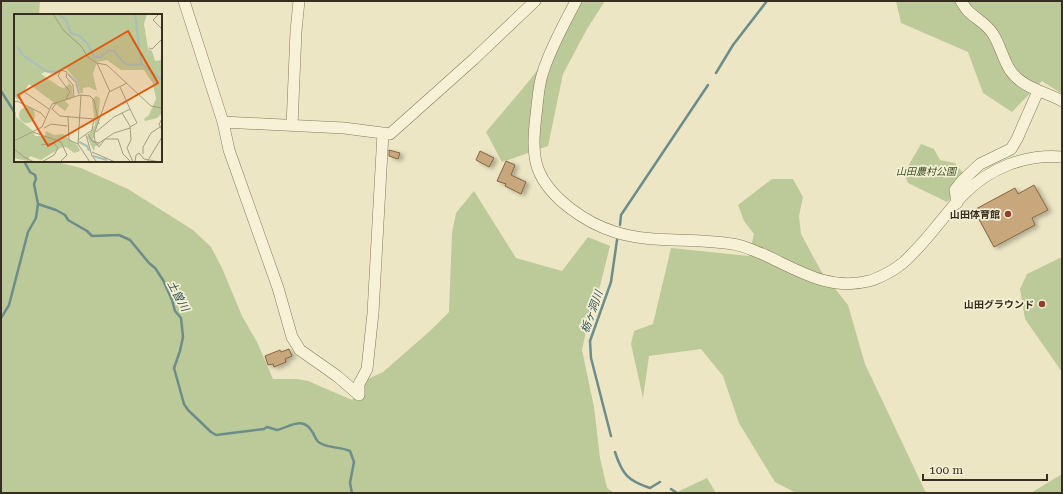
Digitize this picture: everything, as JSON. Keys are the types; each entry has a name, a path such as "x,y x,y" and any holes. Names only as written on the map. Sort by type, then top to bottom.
{"street":[{"path":"184,1 222,122 229,150 278,288 292,337 300,350 337,376 359,395 359,384 366,369 373,313 383,133"},
{"path":"292,126 296,31 299,1"},
{"path":"222,122 344,128 390,134 474,59 535,1"},
{"path":"576,1 542,73 533,140 538,168 548,188 586,219 615,232 632,236 665,240 732,244 752,249 815,279 842,284 854,284 871,280 900,266 930,236 957,203 979,180 1001,168 1025,160 1062,156"},
{"path":"961,1 968,11 977,17 993,33 1011,70 1020,81 1027,86 1050,94 1062,101"},
{"path":"957,203 955,190 962,181 980,164 1011,149 1017,139 1038,91"}],"green space":[{"path":"1,1 40,1 39,14 14,14 14,162 60,162 81,168 128,189 193,230 211,247 222,268 242,316 257,342 273,379 296,379 308,381 352,400 366,380 383,372 430,331 449,312 452,233 456,213 474,191 516,258 562,271 588,237 610,246 600,286 594,299 589,317 582,350 594,407 600,458 607,488 614,493 1,493"},
{"path":"582,1 605,1 587,29 563,74 548,146 502,162 486,132 538,70 573,19"},
{"path":"896,1 1062,1 1062,94 1042,81 1012,112 983,93 968,52 901,23"},
{"name":"山田農村公園","path":"921,144 934,149 940,160 955,163 963,173 949,190 951,198 947,202 908,183 904,173"},
{"path":"772,179 793,179 803,197 799,216 801,234 821,271 848,305 865,364 926,493 796,493 775,482 739,423 723,376 701,349 649,356 643,398 631,344 634,331 653,324 671,248 749,256 754,234 744,221 738,205"},
{"name":"山田グラウンド","path":"1062,257 1062,372 1025,319 1020,289 1027,274"},
{"path":"1062,474 1062,493 1031,493"},
{"path":"707,478 716,493 675,493"}],"building":[{"path":"389,150 400,153 398,159 389,156"},
{"path":"480,151 494,158 489,167 476,160"},
{"path":"506,161 515,165 511,175 526,182 521,194 505,186 506,184 497,181"},
{"name":"山田体育館","path":"1034,185 1048,210 1032,218 1035,225 994,247 974,210 1015,188 1018,194"},
{"path":"289,349 292,356 285,359 286,362 274,367 273,364 268,365 265,356 280,350 281,352"}],"waterway":[{"name":"栃ヶ洞川","path":"716,73 733,45 767,1"},
{"name":"栃ヶ洞川","path":"620,225 621,215 708,85"},
{"name":"土曽川","path":"1,91 14,111"},
{"path":"1,318 9,305 28,232 36,218 38,204 34,184 36,179 35,175 30,172 25,162"},
{"name":"土曽川","path":"38,204 56,210 65,215 68,220 87,231 92,236 119,235 130,240 155,268 163,280 175,311 181,318 183,337 174,368 184,404 188,410 211,432 216,435 264,429 267,427 277,430 301,423 309,428 320,443 350,451 354,462 350,483 352,493"},
{"name":"栃ヶ洞川","path":"611,436 591,358 590,341 611,282 617,240"},
{"name":"栃ヶ洞川","path":"615,452 623,471 636,483 650,488 660,482"},
{"name":"栃ヶ洞川","path":"671,489 677,493"}],"place":[{"name":"山田体育館","path":"1008,214"},
{"name":"山田グラウンド","path":"1042,304"}]}
